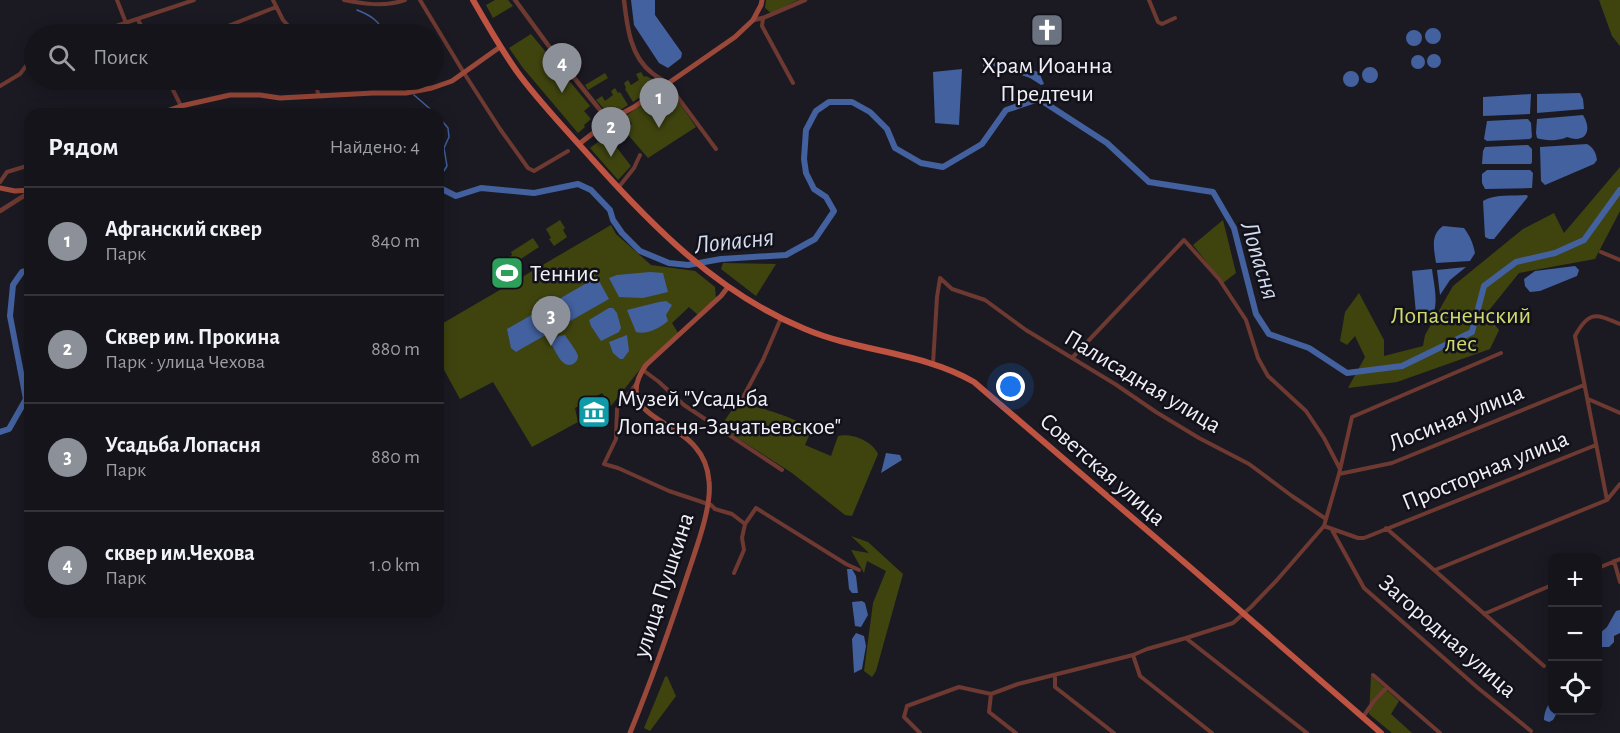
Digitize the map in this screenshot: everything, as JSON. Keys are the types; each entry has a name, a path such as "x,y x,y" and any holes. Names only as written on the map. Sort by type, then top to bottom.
{"main road":[{"name":"Советская улица","path":"473,0 521,78 579,144 648,219 720,281 781,318 806,330 956,371 974,382 1381,733"},
{"path":"579,144 610,120 634,107 735,37 753,20 762,0"},
{"path":"444,83 452,81 500,47"},
{"path":"175,108 230,95 260,95 279,98 406,93 418,90"},
{"path":"0,188 24,191"},
{"path":"637,383 638,377 659,352 728,287"},
{"name":"улица Пушкина","path":"630,733 692,561 708,505 710,484 703,458 696,447 639,404 637,383"}],"street":[{"path":"117,0 126,23"},
{"path":"123,24 194,0"},
{"path":"273,0 287,24"},
{"path":"344,0 374,5 387,5 405,0"},
{"path":"420,0 434,24"},
{"path":"515,0 551,50 604,116 610,120"},
{"path":"624,0 630,41 636,53 651,73 668,84 716,149"},
{"path":"753,20 806,0"},
{"path":"1149,0 1158,22 1162,24 1175,18"},
{"path":"233,24 276,7"},
{"path":"763,18 762,26 793,82"},
{"path":"138,20 140,24"},
{"path":"444,40 528,168 534,171 568,152"},
{"path":"0,86 20,74 24,69"},
{"path":"173,90 181,106"},
{"path":"317,90 319,96"},
{"path":"618,188 634,168 640,155"},
{"path":"0,182 8,172 24,167"},
{"path":"0,211 24,195"},
{"path":"1072,358 1184,240 1219,279 1246,320 1258,358 1268,376 1306,411 1340,469"},
{"path":"1601,252 1620,260"},
{"name":"Палисадная улица","path":"933,364 940,278 952,289 985,300 1026,330 1199,438 1249,464 1326,519"},
{"path":"1607,500 1575,336 1580,326 1591,316 1601,316 1620,324"},
{"path":"741,401 763,360 781,318"},
{"path":"920,733 904,717 907,706 959,687 991,694 1018,684 1133,655 1233,623 1277,580 1324,525 1352,417 1501,353"},
{"path":"643,370 684,405 782,470"},
{"path":"637,383 617,409 616,440 604,464 708,505"},
{"name":"Лосиная улица","path":"1339,474 1392,463 1584,385"},
{"path":"1588,399 1620,413"},
{"name":"Просторная улица","path":"1332,530 1365,538 1596,445"},
{"path":"1435,570 1607,500 1620,484"},
{"name":"улица Пушкина","path":"708,505 732,514 744,524"},
{"path":"735,573 744,550 742,538 744,524 756,508 859,570"},
{"path":"1324,525 1332,530"},
{"path":"1386,528 1544,666"},
{"name":"Загородная улица","path":"1332,530 1364,588 1478,688 1531,731"},
{"path":"1602,566 1620,559"},
{"path":"1614,561 1620,582"},
{"path":"1484,614 1548,587"},
{"path":"1186,638 1307,733"},
{"path":"1133,655 1140,676 1212,733"},
{"path":"1055,675 1055,687 1114,733"},
{"path":"1373,675 1440,733"},
{"path":"1363,718 1374,701 1388,687"},
{"path":"991,694 989,712 1016,733"}],"green space":[{"path":"495,0 508,0 513,6 493,18 486,5"},
{"path":"766,0 798,0 771,13 765,8"},
{"path":"1599,0 1620,0 1620,46 1612,36"},
{"path":"531,34 590,106 584,111 591,119 578,133 509,48"},
{"path":"641,72 644,77 658,82 658,85 633,102 624,83 628,80 631,85 639,80 636,74"},
{"path":"605,73 608,78 588,90 585,85"},
{"path":"615,88 628,105 619,111 609,113 596,100 602,96 605,101 613,95 611,91"},
{"path":"677,99 696,127 648,158 623,129 632,124 629,119 621,124 618,121 649,100 657,112"},
{"path":"607,135 631,166 618,180 590,148"},
{"name":"Лопасненский лес","path":"1620,167 1620,211 1595,259 1519,273 1486,314 1499,330 1490,349 1397,382 1348,388 1365,357 1355,336 1347,345 1340,341 1345,312 1359,293 1384,340 1384,356 1423,346 1425,335 1453,286 1523,229 1554,213 1564,233"},
{"path":"560,220 567,237 554,246 546,229"},
{"path":"1223,220 1236,273 1223,283 1193,245"},
{"path":"611,225 616,234 651,265 695,271 715,287 716,298 698,315 689,307 672,323 678,333 641,368 611,406 602,393 575,408 578,422 532,447 493,382 460,399 444,370 444,322"},
{"path":"533,238 539,247 510,266 513,273 505,279 497,266 512,255 511,252"},
{"path":"723,263 776,264 756,296 721,269"},
{"path":"740,402 797,421 811,431 805,445 831,456 838,436 843,435 855,437 875,449 878,454 852,516 845,515 792,473 720,427"},
{"path":"851,536 868,542 903,574 876,671 872,677 864,671 873,603 886,571 867,561 864,573 851,550 869,553"},
{"path":"667,676 676,696 650,731 644,728"},
{"path":"1371,676 1399,701 1391,714 1412,733 1392,733 1369,714"}],"water":[{"path":"631,0 655,0 655,15 682,53 681,58 668,68 659,63 634,25"},
{"path":"1433,28 1439,30 1441,36 1439,42 1433,44 1427,42 1425,36 1427,30"},
{"path":"1414,30 1420,32 1422,38 1420,44 1414,46 1408,44 1406,38 1408,32"},
{"path":"1434,54 1439,56 1441,61 1439,66 1434,68 1429,66 1427,61 1429,56"},
{"path":"1418,55 1423,57 1425,62 1423,67 1418,69 1413,67 1411,62 1413,57"},
{"path":"984,58 1039,72 1044,84 1041,85 1030,78 991,65 983,68"},
{"path":"1370,67 1376,69 1378,75 1376,81 1370,83 1364,81 1362,75 1364,69"},
{"path":"962,69 959,125 935,123 933,72"},
{"path":"1351,71 1357,73 1359,79 1357,85 1351,87 1345,85 1343,79 1345,73"},
{"path":"1580,93 1584,109 1537,113 1537,94"},
{"path":"1531,94 1530,114 1483,116 1483,97"},
{"path":"1583,115 1587,131 1586,135 1579,139 1567,137 1544,140 1537,138 1537,119"},
{"path":"1528,119 1531,123 1532,137 1530,139 1487,141 1484,139 1487,121"},
{"path":"1587,144 1595,153 1597,160 1594,164 1545,185 1541,181 1540,147"},
{"path":"1528,145 1532,149 1531,164 1482,164 1485,147"},
{"path":"1487,170 1530,170 1533,173 1532,188 1485,189 1482,174"},
{"path":"1526,195 1527,198 1494,239 1485,237 1483,201 1498,196"},
{"path":"1443,226 1464,228 1475,253 1470,261 1436,263 1435,238"},
{"path":"1575,266 1579,270 1577,276 1540,291 1530,292 1525,286 1524,279 1535,271"},
{"path":"1466,267 1450,280 1440,295 1437,270"},
{"path":"1432,269 1435,308 1429,321 1422,325 1417,324 1412,271"},
{"path":"663,273 668,292 643,298 619,297 609,278 617,275"},
{"path":"598,279 609,299 516,352 511,348 507,329 592,280"},
{"path":"666,301 672,305 666,315 668,321 645,333 636,332 627,310"},
{"path":"613,308 617,313 621,328 619,332 601,341 589,320"},
{"path":"565,335 578,356 576,362 569,365 562,362 550,342"},
{"path":"627,335 629,351 623,359 620,359 613,353 609,342"},
{"path":"886,453 900,455 902,460 881,473"},
{"path":"847,569 852,569 856,576 858,593 852,593 849,589"},
{"path":"852,602 865,603 868,615 861,627 855,626"},
{"path":"1620,610 1620,633 1614,636 1614,642 1609,647 1602,647 1602,631 1616,611"},
{"path":"856,633 864,636 866,646 862,669 854,673 852,639"},
{"path":"1547,707 1548,715 1556,715 1549,722 1544,720"}],"waterway":[{"path":"357,10 379,24"},
{"path":"414,95 429,108"},
{"name":"Лопасня","path":"444,190 456,196 481,188 534,193 578,184 591,190 610,210 613,220 622,233 640,251 669,263 688,265 721,259 786,255 815,239 834,211 826,197 814,189 806,173 804,159 806,130 816,111 829,102 852,102 870,112 887,129 895,148 921,163 943,167 982,144 1006,110 1039,99 1107,143 1149,182 1213,192 1234,228 1256,314 1269,334 1309,348 1347,373 1402,366 1472,332 1484,286 1516,262 1555,253 1584,240 1620,190"},
{"path":"444,123 448,128 449,137 444,148"},
{"path":"444,148 447,166 444,171"},
{"name":"Лопасня","path":"24,272 13,285 10,316 24,389"},
{"name":"Лопасня","path":"0,432 9,429 24,403"}],"place":[{"name":"Храм Иоанна Предтечи","path":"1047,30"},
{"name":"сквер им.Чехова","path":"562,93"},
{"name":"Афганский сквер","path":"659,128"},
{"name":"Сквер им. Прокина","path":"611,157"},
{"name":"Теннис","path":"507,273"},
{"name":"Усадьба Лопасня","path":"551,346"},
{"name":"Музей \"Усадьба Лопасня-Зачатьевское\"","path":"594,412"}]}
